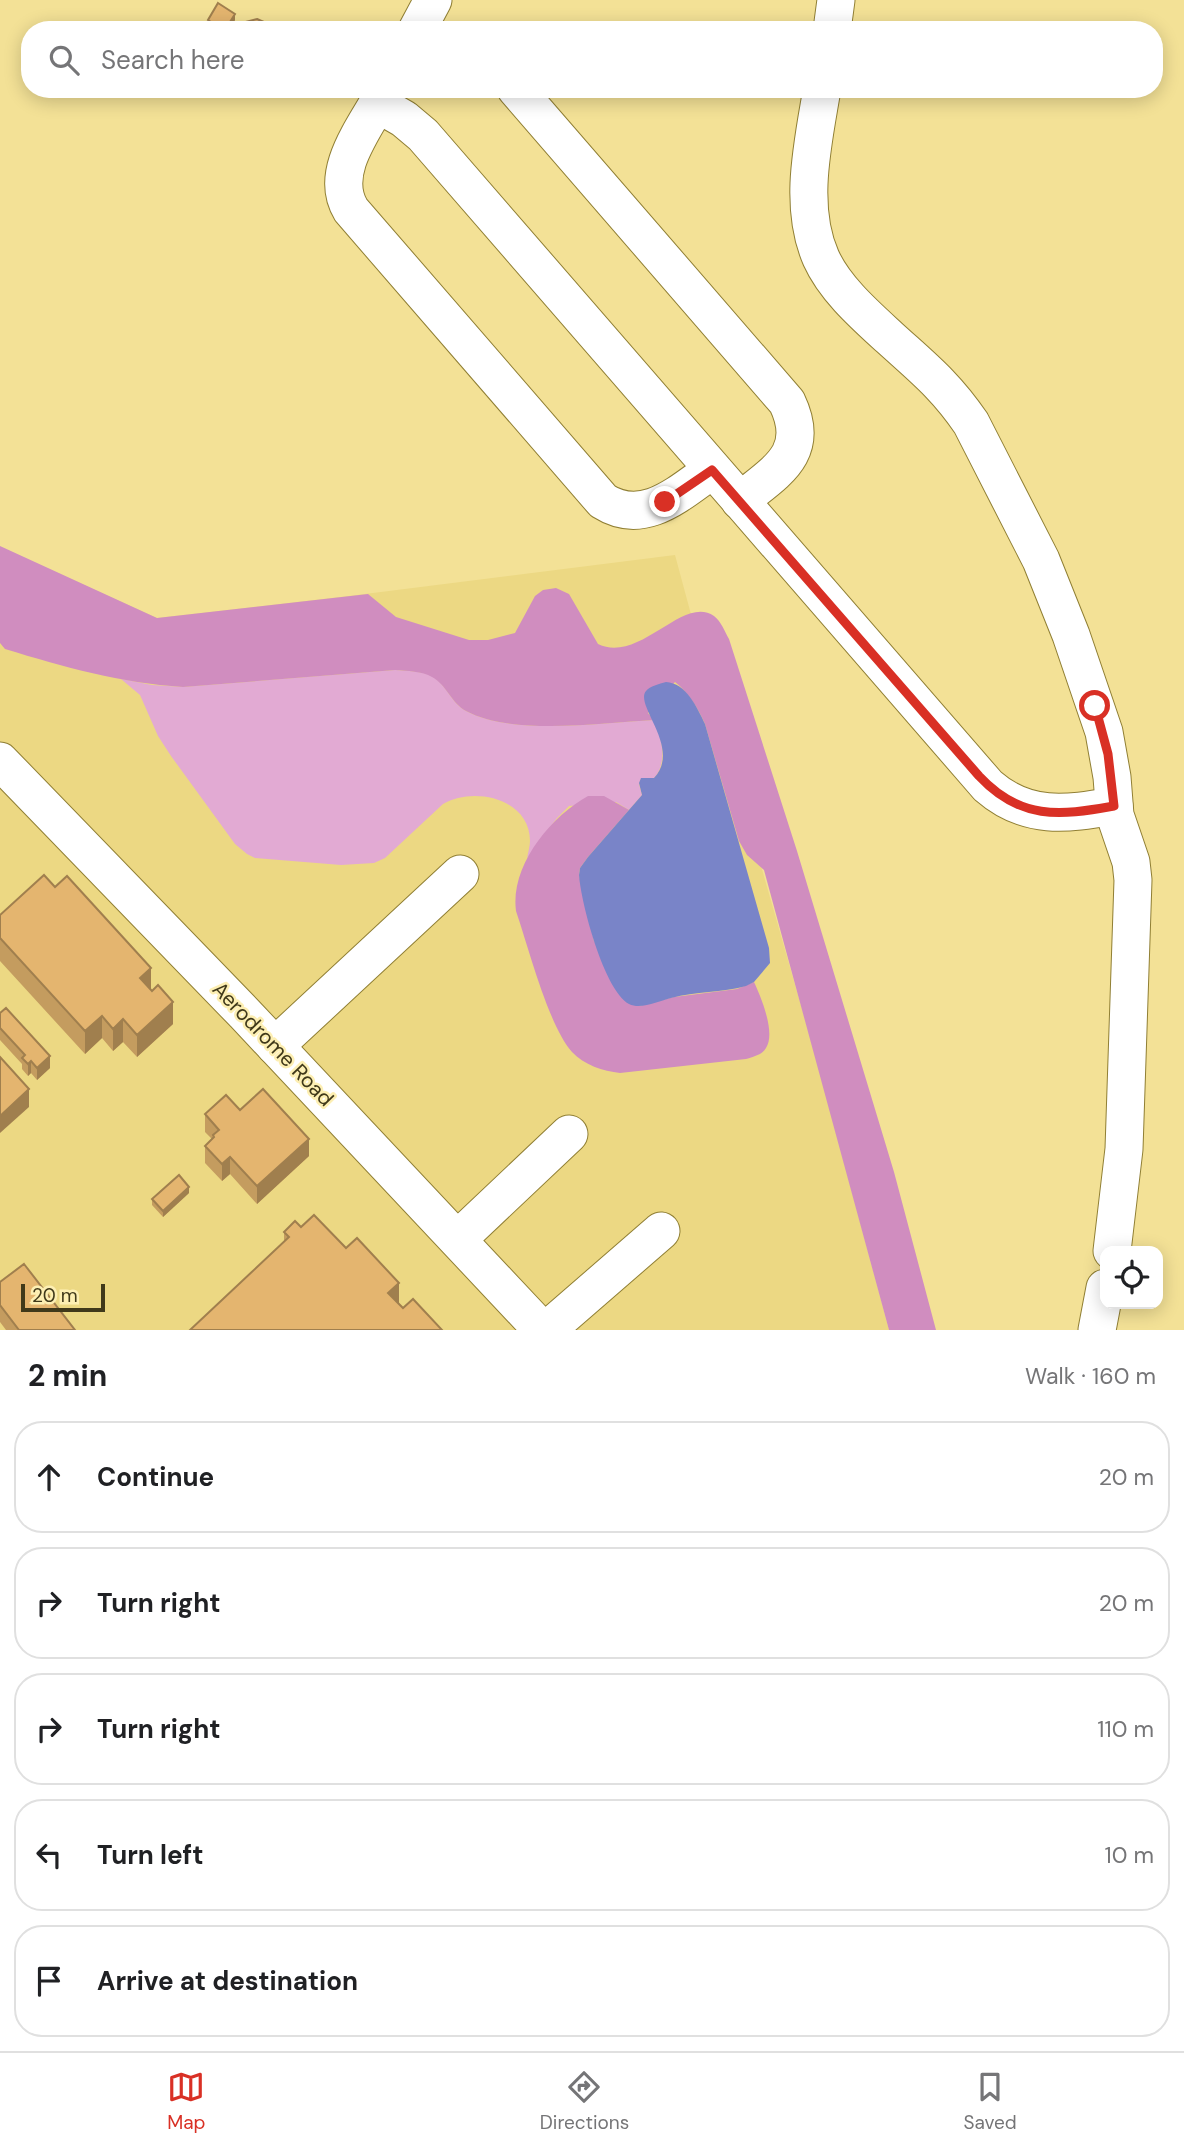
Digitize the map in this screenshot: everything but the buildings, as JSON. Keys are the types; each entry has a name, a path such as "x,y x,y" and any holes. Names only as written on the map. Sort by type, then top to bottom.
{"lane":[{"path":"833,21 836,0"},
{"path":"381,98 347,163 342,190 347,203 596,494 610,505 619,508 647,510 665,502 712,470"},
{"path":"383,98 423,135 979,776 997,793 1017,805 1038,812 1114,806"},
{"path":"524,98 787,402 796,435 790,457 740,501"},
{"path":"821,98 813,148 810,198 813,230 821,258 842,289 872,321 946,388 971,423 1041,560 1071,635 1104,732 1114,806 1131,862 1133,921 1124,1149 1113,1246"},
{"name":"Aerodrome Road","path":"0,761 544,1330"},
{"path":"275,1046 460,874"},
{"path":"458,1239 569,1134"},
{"path":"544,1330 661,1231"},
{"path":"1097,1330 1101,1309"}],"shaded area":[{"path":"0,546 157,618 368,594 396,617 469,640 488,640 515,633 535,596 543,590 556,588 569,594 598,644 614,648 645,638 689,614 702,612 714,616 729,639 797,851 894,1172 936,1330 889,1330 764,870 747,855 739,841 705,724 693,701 675,682 648,713 654,720 532,726 485,719 466,711 437,680 409,671 183,687 115,678 5,649 0,643"},
{"path":"0,547 157,618 675,555 889,1330 0,1330"},
{"path":"395,670 432,676 461,708 485,719 532,726 654,720 661,742 661,765 654,778 641,779 639,784 642,795 629,810 616,802 569,806 527,858 530,841 521,815 498,800 469,796 443,804 385,858 374,863 341,865 255,858 235,844 158,736 140,695 121,679 183,687"},
{"path":"588,796 604,796 629,810 580,868 579,875 594,941 639,1006 674,997 737,989 754,982 768,1024 769,1041 762,1052 746,1059 620,1073 588,1064 572,1052 563,1040 547,1006 533,964 516,911 516,894 519,877 536,844 560,816"}],"water":[{"path":"666,682 685,691 705,724 769,948 770,963 754,982 746,986 634,1006 620,996 611,982 595,945 579,875 580,868 588,857 642,795 639,783 641,778 654,778 661,766 661,741 644,698 650,688"}],"route":[{"path":"665,502 712,470 988,786 1017,805 1048,813 1114,806 1104,732 1095,706"}]}
